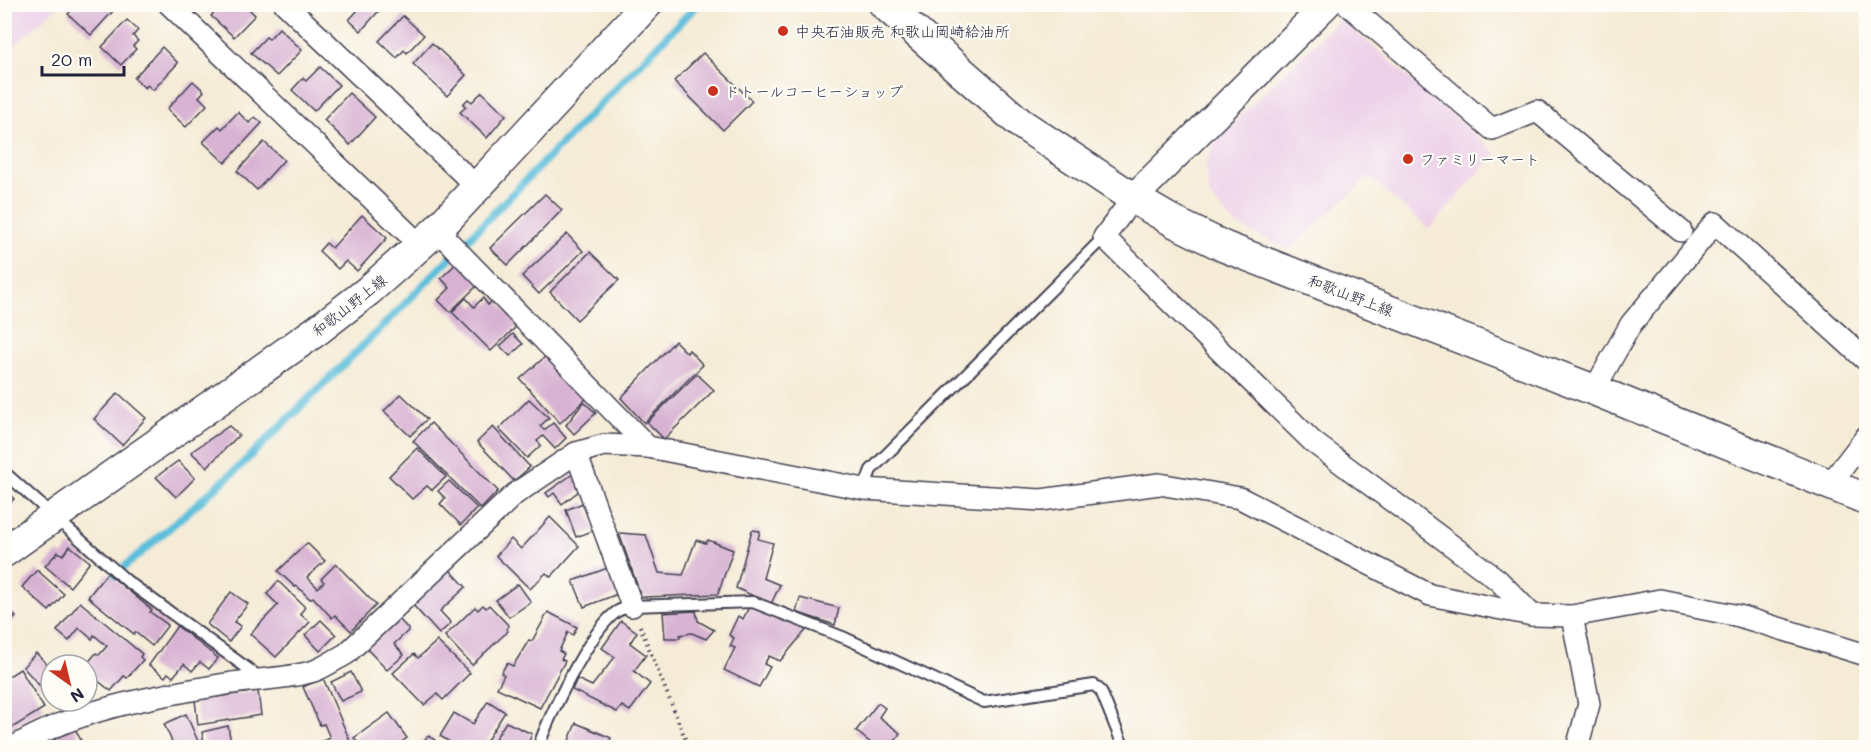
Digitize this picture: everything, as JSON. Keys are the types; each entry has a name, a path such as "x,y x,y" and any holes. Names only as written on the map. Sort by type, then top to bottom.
{"main road":[{"name":"和歌山野上線","path":"4,552 319,329 368,291 429,238 647,4"},
{"name":"和歌山野上線","path":"884,4 1020,123 1133,198 1176,223 1225,247 1594,390 1866,499"}],"street":[{"path":"170,4 429,238 648,447"},
{"path":"285,4 477,187"},
{"path":"1327,4 1133,198 1104,237 1313,442 1498,580 1532,615"},
{"path":"1347,4 1492,129 1537,111 1681,231"},
{"path":"1594,390 1631,324 1715,223 1866,360"},
{"path":"1830,484 1866,437"},
{"path":"12,747 35,734 73,718 118,705 235,683 264,681 314,670 346,654 515,494 576,453 604,445 648,447 864,489 1041,500 1159,484 1240,498 1430,595 1532,615 1572,616 1660,600 1739,616 1866,655"},
{"path":"576,453 632,606"},
{"path":"1572,616 1589,704 1577,747"}],"lane":[{"path":"864,489 871,470 1104,237"},
{"path":"4,472 127,581 264,681"},
{"path":"538,747 546,723 593,638 615,612 632,606 753,602 845,638 984,702 1094,685 1101,692 1124,747"}],"path":[{"path":"632,606 689,747"}],"shaded area":[{"path":"5,4 59,4 59,5 5,54"},
{"name":"ファミリーマート","path":"1340,18 1496,153 1429,229 1369,177 1289,250 1235,224 1210,197 1205,167 1216,140"}],"building":[{"path":"82,4 109,4 114,10 91,35 68,14 76,6 79,8"},
{"path":"222,4 244,4 255,15 234,37 211,16"},
{"path":"352,4 385,4 361,31 349,20 358,10"},
{"path":"403,16 424,35 407,53 404,50 397,58 379,41"},
{"path":"127,20 138,30 133,36 138,41 133,46 136,49 121,65 102,47"},
{"path":"279,28 302,50 277,76 251,53 266,37 269,39"},
{"path":"432,43 466,75 447,96 413,64"},
{"path":"162,47 178,63 153,90 147,85 145,88 134,78"},
{"name":"ドトールコーヒーショップ","path":"703,53 752,101 723,130 674,81"},
{"path":"320,67 339,85 314,111 292,90 303,78 306,81"},
{"path":"193,81 204,91 199,97 207,105 186,127 167,109"},
{"path":"482,92 506,115 487,138 460,112 466,107 463,104 468,99 472,102"},
{"path":"349,93 375,117 350,145 324,120"},
{"path":"238,112 249,123 255,117 262,123 225,163 203,142 219,126 222,129"},
{"path":"264,142 284,160 257,190 237,171"},
{"path":"545,194 562,210 508,265 490,248"},
{"path":"362,215 387,238 357,271 346,261 338,269 319,251 326,243 332,248"},
{"path":"567,234 583,251 539,294 522,276"},
{"path":"590,252 619,280 577,320 550,292"},
{"path":"459,261 480,283 450,312 438,300 450,288 441,278"},
{"path":"466,298 474,307 483,298 488,305 495,298 519,324 491,351 452,312"},
{"path":"513,334 523,344 510,356 500,346"},
{"path":"675,341 687,353 689,350 703,365 644,423 621,398"},
{"path":"547,355 588,397 560,423 520,379"},
{"path":"697,374 714,390 664,439 647,422"},
{"path":"118,393 146,418 122,445 94,419"},
{"path":"401,394 427,419 410,436 384,411"},
{"path":"529,399 549,418 540,426 544,430 553,423 566,438 555,449 543,436 537,441 541,445 527,458 499,429"},
{"path":"584,402 596,413 574,434 566,425"},
{"path":"431,423 498,491 481,509 413,441"},
{"path":"229,426 239,435 207,467 191,452"},
{"path":"493,427 530,467 514,481 477,442"},
{"path":"417,448 446,477 432,490 427,486 412,499 389,476"},
{"path":"178,461 195,478 176,497 156,477"},
{"path":"573,474 583,488 562,504 554,493 549,497 546,493"},
{"path":"449,481 477,508 461,525 440,504 445,498 438,491"},
{"path":"4,489 14,499 4,509"},
{"path":"585,502 595,530 576,537 566,510"},
{"path":"550,517 579,546 551,577 546,573 530,589 496,556 511,539 521,549"},
{"path":"752,530 760,531 758,539 773,543 763,578 780,585 771,604 736,588"},
{"path":"619,533 646,535 659,573 683,575 696,540 706,543 708,540 733,550 718,594 641,596"},
{"path":"307,543 325,561 307,577 318,588 324,582 321,579 336,564 376,605 351,631 335,615 332,618 313,597 310,599 278,571"},
{"path":"70,546 90,562 70,587 45,566 58,552 63,555"},
{"path":"610,567 620,593 584,607 573,581"},
{"path":"37,570 64,594 49,611 22,587"},
{"path":"450,570 466,587 440,611 451,623 439,634 412,604"},
{"path":"107,573 168,625 152,646 88,597"},
{"path":"278,581 305,607 300,614 310,622 276,657 250,634 278,605 267,594"},
{"path":"518,584 531,602 509,617 496,600"},
{"path":"231,592 248,604 234,622 241,626 229,642 207,624"},
{"path":"800,598 839,608 835,625 796,612"},
{"path":"80,602 142,654 140,657 143,660 111,691 99,682 99,655 107,646 94,635 92,639 79,628 69,641 57,631"},
{"path":"483,605 486,608 489,605 509,626 506,629 508,631 472,665 445,636 475,607 478,610"},
{"path":"750,605 807,629 780,661 769,656 764,664 770,667 759,687 724,670 735,648 730,646 734,638 729,635 738,616 743,619"},
{"path":"4,606 16,617 4,629"},
{"path":"696,611 698,621 714,630 706,639 692,633 680,635 680,638 665,638 663,613"},
{"path":"548,612 577,627 573,635 568,632 559,651 564,654 561,659 565,661 540,708 497,688 504,675 501,673 507,663 513,666 529,640 532,641"},
{"path":"399,619 409,630 394,644 404,655 387,670 367,649"},
{"path":"321,620 336,635 320,651 305,635"},
{"path":"621,621 637,632 630,643 646,655 634,671 650,684 630,711 622,706 617,712 572,690 577,679 592,686 615,657 602,648"},
{"path":"177,626 218,658 209,669 200,662 192,671 184,664 173,677 168,673 165,677 149,665"},
{"path":"437,641 470,673 443,700 437,694 424,705 393,673 414,654 418,658"},
{"path":"36,653 39,656 39,685 23,667"},
{"path":"20,669 39,700 39,711 4,733 4,679"},
{"path":"351,672 361,692 341,701 331,682"},
{"path":"323,678 353,748 307,748 330,738 324,724 320,725 303,687"},
{"path":"258,691 261,715 198,725 195,700"},
{"path":"488,701 505,712 482,748 459,748 440,736 454,713 473,724"},
{"path":"878,703 885,708 879,717 900,733 891,748 883,744 881,748 877,748 856,731"},
{"path":"389,713 407,738 393,748 362,748 354,738"},
{"path":"186,714 201,748 175,748 164,724"},
{"path":"506,722 532,734 526,748 489,748"},
{"path":"576,723 611,738 607,748 566,748"},
{"path":"228,726 232,748 205,748 202,732"},
{"path":"74,727 85,748 61,748 53,737"},
{"path":"428,736 435,740 430,748 417,748"}],"waterway":[{"path":"115,575 235,471 389,320 698,4"}],"place":[{"name":"中央石油販売 和歌山岡崎給油所","path":"783,31"},
{"name":"ドトールコーヒーショップ","path":"713,91"},
{"name":"ファミリーマート","path":"1408,159"}]}
